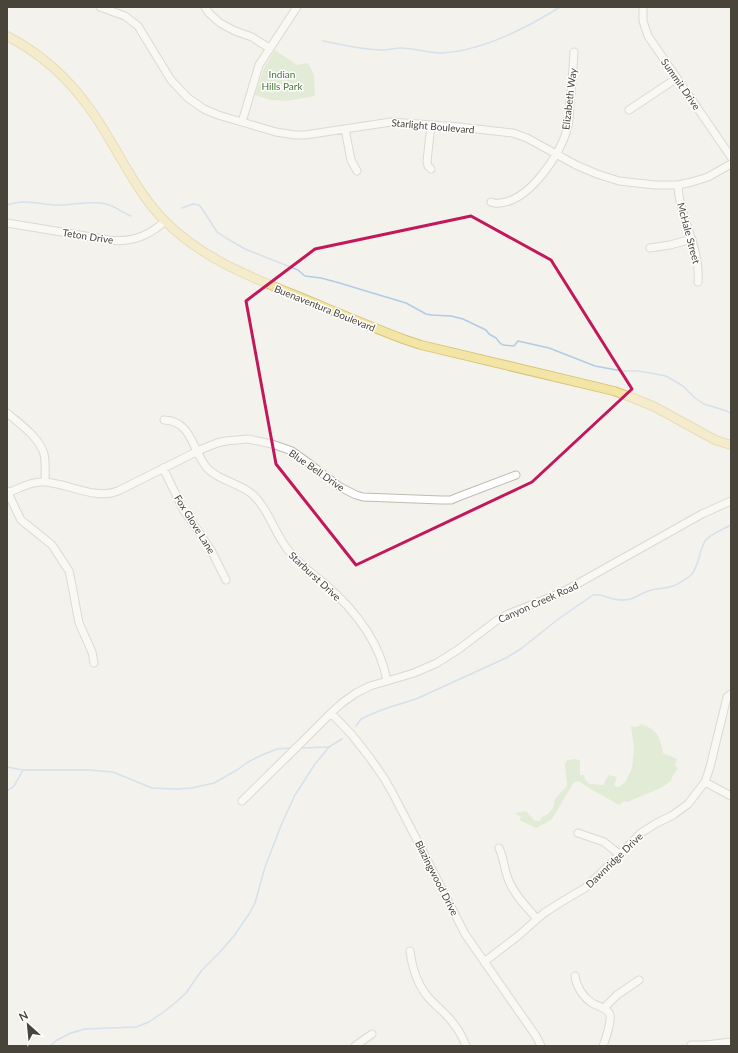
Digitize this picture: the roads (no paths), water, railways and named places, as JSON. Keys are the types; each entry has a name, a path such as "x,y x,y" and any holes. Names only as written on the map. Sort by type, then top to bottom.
{"main road":[{"name":"Buenaventura Boulevard","path":"7,36 38,56 61,75 78,93 92,110 144,196 165,221 184,238 224,264 376,329 421,345 606,390 633,398 655,407 716,440 731,445"}],"street":[{"name":"Starlight Boulevard","path":"100,7 125,16 138,26 168,77 188,98 208,111 223,117 276,132 295,135 312,134 391,122 505,132 517,134 585,169 614,180 648,185 678,185 692,182 708,177 731,164"},
{"path":"205,7 220,23 235,31 252,37 270,48"},
{"path":"242,122 259,64 297,7"},
{"name":"Summit Drive","path":"643,7 643,21 646,33 731,157"},
{"name":"Elizabeth Way","path":"491,202 505,202 528,190 540,179 556,154 568,124 574,52"},
{"path":"629,110 677,78"},
{"path":"431,125 427,161 428,166 431,169"},
{"path":"345,129 351,160 357,171"},
{"name":"McHale Street","path":"678,185 680,201 698,264 698,282"},
{"name":"Teton Drive","path":"7,223 118,241 133,240 145,236 154,231 165,221"},
{"path":"650,248 670,245 692,239"},
{"path":"7,413 33,436 41,447 45,462 45,482"},
{"name":"Starburst Drive","path":"164,420 181,425 186,431 203,463 212,473 244,488 256,498 282,542 294,558 325,584 363,624 376,647 383,665 386,681"},
{"name":"Blue Bell Drive","path":"8,492 38,482 58,484 93,493 118,491 197,451 217,443 230,440 248,439 283,447 296,454 345,490 356,495 363,496 448,500 516,475"},
{"name":"Fox Glove Lane","path":"163,468 183,509 211,550 226,580"},
{"path":"8,492 21,520 52,545 69,571 79,623 92,652 94,663"},
{"name":"Canyon Creek Road","path":"242,801 331,713 356,693 370,686 414,673 437,663 506,615 561,593 702,514 731,501"},
{"name":"Dawnridge Drive","path":"484,962 552,907 585,888 641,833 673,815 688,804 705,782 713,758 727,697 731,694"},
{"name":"Blazingwood Drive","path":"331,713 352,735 386,782 461,927 536,1036 540,1046"},
{"path":"705,782 731,796"},
{"path":"578,833 604,842 619,854"},
{"path":"499,848 508,879 513,890 537,919"},
{"path":"410,951 411,960 417,978 424,992 428,998 443,1011 457,1027 466,1046"},
{"path":"575,976 577,984 584,995 592,1002 609,1012 610,1017 604,1046"},
{"path":"604,1008 617,995 639,980"},
{"path":"355,1046 372,1034"},
{"path":"691,1045 731,1042"}],"waterway":[{"path":"323,41 375,50 401,48 436,53 456,51 472,48 503,38 560,7"},
{"path":"7,205 20,202 33,202 52,205 101,203 113,206 131,216"},
{"path":"182,208 193,204 199,205 217,232 245,249 298,270 305,276 336,282 406,303 426,314 451,316 463,319 486,330 503,345 514,346 518,341 549,348 595,366 666,376 683,386 695,398 704,404 727,411 731,414"},
{"path":"356,726 361,719 374,713 416,699 506,658 522,648 557,620 593,595 600,595 616,600 628,600 654,589 670,587 678,584 694,572 703,545 707,538 731,525"},
{"path":"50,1046 57,1040 71,1033 85,1029 136,1027 149,1022 165,1011 186,993 202,970 234,936 249,914 255,903 265,867 282,823 295,795 315,764 329,747 342,739"},
{"path":"302,748 329,747"},
{"path":"7,767 23,770 89,770 113,772 152,788 192,788 214,783 262,755 277,749 291,748"},
{"path":"7,791 14,786 23,770"}],"park label":[{"name":"Indian Hills Park","path":"282,80"}]}
